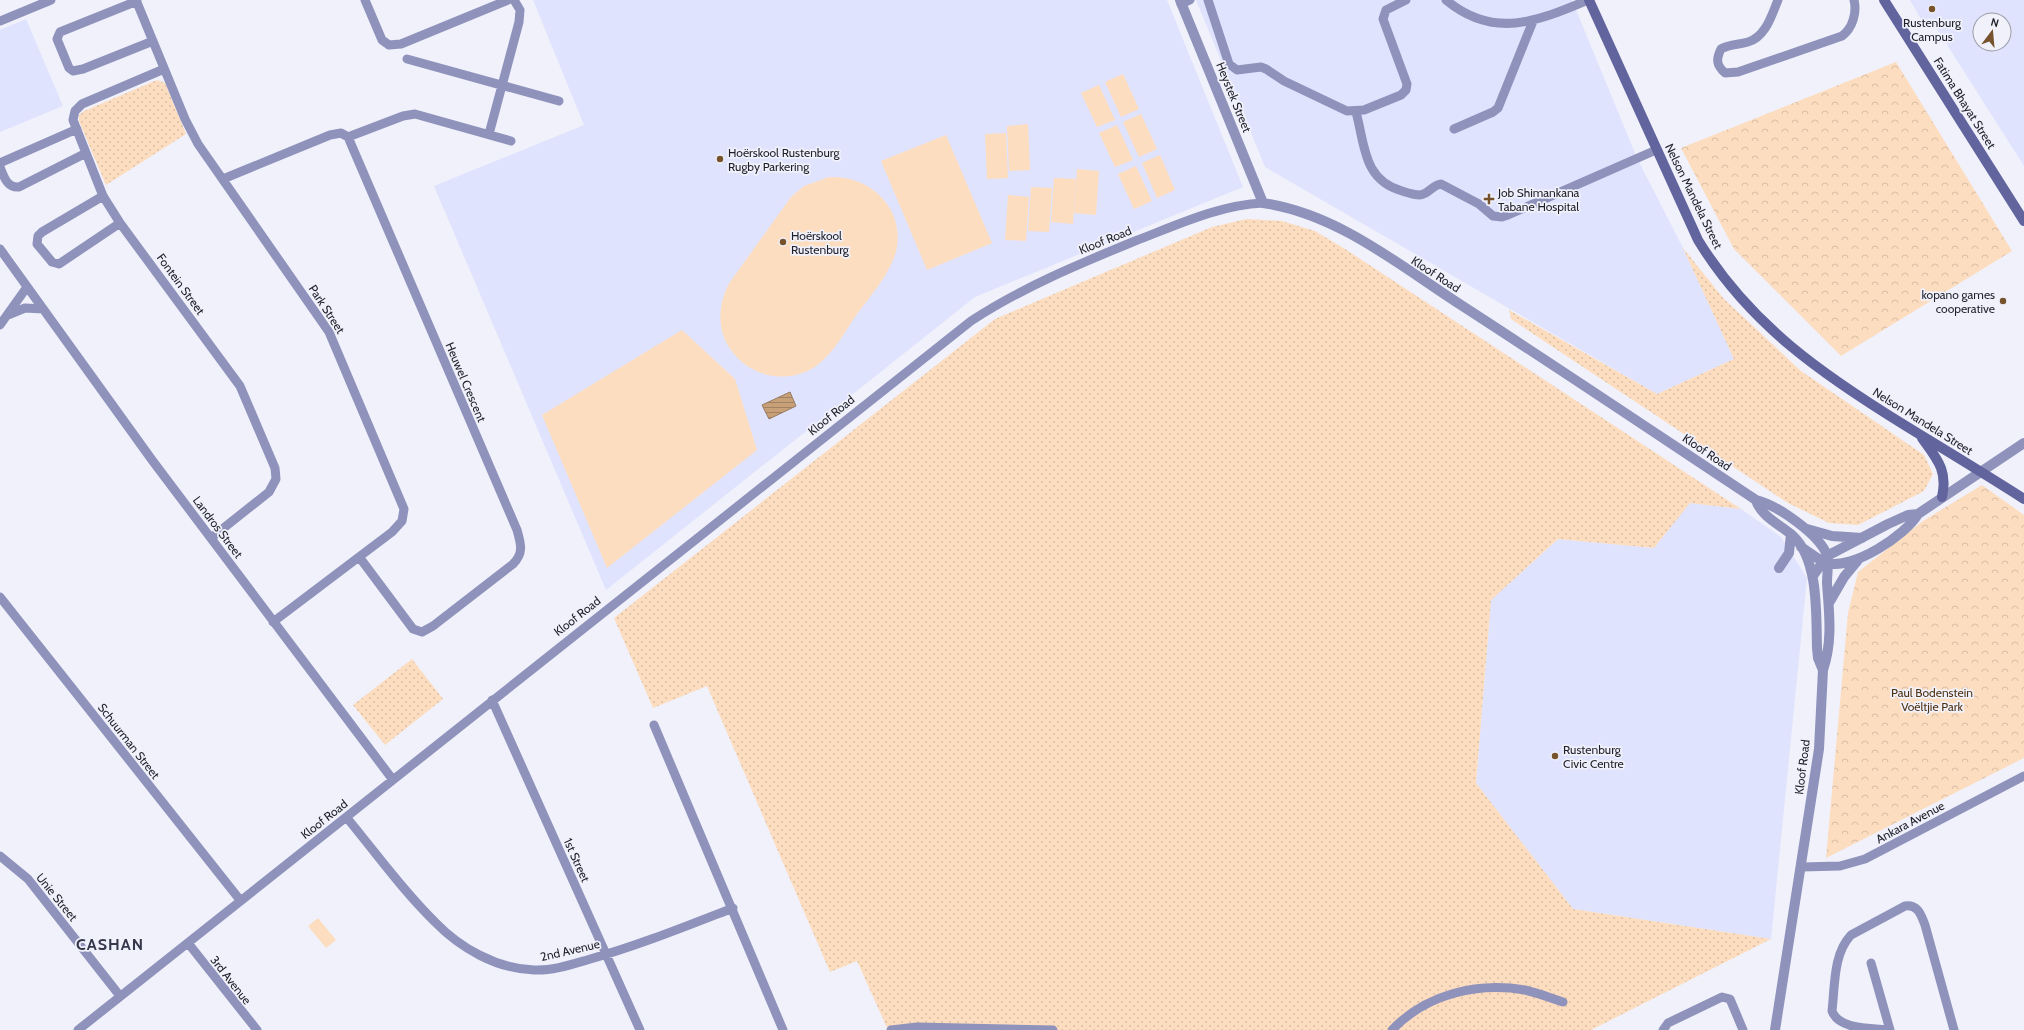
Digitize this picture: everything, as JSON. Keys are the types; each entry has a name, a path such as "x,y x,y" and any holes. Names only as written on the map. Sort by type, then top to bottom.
{"main road":[{"name":"Nelson Mandela Street","path":"1589,0 1698,240 1712,264 1732,289 1780,338 1818,369 2024,499"},
{"name":"Fatima Bhayat Street","path":"1884,0 2024,221"},
{"path":"1920,434 1940,462 1945,484 1942,497"}],"street":[{"path":"0,21 51,0"},
{"path":"365,0 382,40 389,45 401,44 508,0"},
{"path":"489,134 520,15 518,5 514,0"},
{"path":"1208,0 1227,59 1232,68 1237,70 1261,67 1284,81 1328,103 1347,111 1356,112 1395,98 1406,90 1407,84 1383,18 1386,10 1406,0"},
{"path":"1446,0 1470,15 1494,22 1533,21 1589,0"},
{"path":"1778,0 1769,22 1760,34 1750,42 1734,44 1721,49 1717,60 1717,65 1725,73 1738,72 1842,36 1847,33 1856,11 1854,0"},
{"path":"137,1 60,32 57,39 69,68 73,71 83,69 153,41"},
{"name":"Park Street","path":"137,1 164,69 198,144 329,332 402,503 404,516 398,526 360,558 273,622"},
{"name":"Heystek Street","path":"1184,1 1264,203"},
{"path":"1454,129 1494,112 1498,108 1533,21"},
{"path":"407,58 559,101"},
{"name":"Fontein Street","path":"164,69 82,104 74,115 77,129 103,196 120,223 240,386 276,473 274,485 269,492 211,538"},
{"path":"1356,112 1372,171 1384,184 1416,195 1425,194 1434,186 1441,184 1479,204 1493,216 1498,218 1656,150"},
{"path":"223,179 330,135 341,133 348,137 403,116 415,114 511,141"},
{"path":"0,162 77,129"},
{"name":"Heuwel Crescent","path":"348,137 513,523 521,542 522,550 519,559 513,564 433,626 422,632 413,629 360,558"},
{"path":"0,167 8,184 18,187 86,153"},
{"path":"103,196 42,232 38,236 37,244 52,262 59,264 120,223"},
{"name":"Kloof Road","path":"78,1030 240,900 347,818 492,700 971,321 1000,302 1029,286 1096,257 1202,216 1247,204 1264,203 1303,212 1352,235 1528,348 1756,500 1762,511 1791,534 1801,547 1813,576 1818,658 1823,670 1819,749 1802,867 1775,1030"},
{"name":"Landros Street","path":"0,249 26,287 273,622 393,780"},
{"path":"0,326 26,287"},
{"path":"7,316 26,308 43,309"},
{"path":"1829,603 1844,577 1858,560 1875,551 1899,534 1914,521 1918,514 1942,497 2024,443"},
{"path":"1756,500 1770,504 1803,528 1818,541 1826,560 1831,615 1828,656 1823,670"},
{"path":"1813,576 1826,560 1863,538 1908,515 1918,514"},
{"path":"1803,528 1832,536 1863,538"},
{"path":"1779,568 1790,553 1791,534"},
{"path":"1801,547 1826,560 1858,560"},
{"name":"Schuurman Street","path":"0,597 240,900"},
{"name":"1st Street","path":"492,700 640,1030"},
{"path":"654,725 733,908 783,1030"},
{"name":"Ankara Avenue","path":"1802,867 1840,866 1865,859 2024,776"},
{"name":"2nd Avenue","path":"347,818 415,902 436,924 455,939 503,966 534,970 559,967 607,955 733,908"},
{"name":"Unie Street","path":"0,856 28,879 120,996"},
{"path":"1870,963 1890,1030 1844,1024 1834,1017 1832,1011 1839,957 1845,941 1856,931 1905,906 1916,908 1919,911 1925,925 1954,1030"},
{"name":"3rd Avenue","path":"188,943 257,1030"},
{"path":"1392,1030 1428,1002 1474,989 1499,987 1527,990 1563,1002"},
{"path":"1663,1030 1668,1023 1722,996 1730,999 1743,1030"},
{"path":"891,1030 917,1027 1053,1030"}],"shaded area":[{"name":"Hoërskool Rustenburg","path":"533,0 1167,0 1243,187 975,297 606,590 434,186 584,125"},
{"name":"Job Shimankana Tabane Hospital","path":"1196,0 1572,0 1637,158 1683,248 1734,359 1657,394 1265,167"},
{"path":"1910,0 2024,0 2024,166 1930,18 1922,21"},
{"path":"26,19 63,106 0,132 0,30"},
{"path":"790,392 796,406 769,419 762,405"},
{"name":"Rustenburg Civic Centre","path":"1690,503 1741,509 1781,537 1807,578 1771,939 1573,909 1476,783 1491,600 1558,539 1653,548"}],"green space":[{"path":"1896,62 2012,251 1841,356 1734,249 1681,148"},
{"path":"1123,74 1139,109 1121,117 1105,82"},
{"path":"157,80 165,83 186,134 106,185 79,121 79,115 84,111"},
{"path":"1099,85 1115,120 1097,127 1081,93"},
{"path":"1141,114 1157,149 1139,157 1123,122"},
{"path":"1028,124 1030,170 1009,171 1007,126"},
{"path":"1117,125 1133,160 1115,167 1099,133"},
{"path":"1006,133 1008,178 987,179 985,134"},
{"path":"946,135 992,243 927,270 881,161"},
{"path":"1160,155 1175,190 1157,198 1142,163"},
{"path":"1136,166 1152,201 1134,209 1118,174"},
{"path":"1077,169 1099,171 1096,215 1074,213"},
{"path":"829,177 845,178 859,182 872,189 883,199 891,210 896,224 898,239 895,255 888,271 878,286 836,345 821,362 810,370 798,374 773,376 761,373 740,360 726,342 720,316 726,290 730,282 791,197 804,186"},
{"path":"1054,178 1076,179 1073,224 1051,222"},
{"path":"1031,187 1052,188 1049,232 1028,231"},
{"path":"1008,195 1029,197 1026,241 1005,240"},
{"path":"1247,219 1282,221 1315,231 1345,249 1741,509 1690,503 1654,548 1558,539 1491,600 1476,783 1573,909 1771,939 1591,1030 888,1030 857,961 830,972 707,686 653,708 614,618 995,319 1212,227"},
{"path":"1683,248 1724,299 1801,371 1924,455 1933,474 1924,491 1858,525 1829,523 1788,503 1511,319 1509,310 1657,394 1734,359"},
{"path":"682,330 735,379 757,450 607,568 542,415"},
{"name":"Paul Bodenstein Voëltjie Park","path":"1982,485 2024,515 2024,758 1826,858 1848,613 1858,572 1923,521"},
{"path":"412,659 443,699 385,745 353,705"},
{"path":"318,918 336,940 326,948 308,926"}],"place":[{"name":"Rustenburg Campus","path":"1932,9"},
{"name":"Hoërskool Rustenburg Rugby Parkering","path":"720,159"},
{"name":"Job Shimankana Tabane Hospital","path":"1489,199"},
{"name":"Hoërskool Rustenburg","path":"783,242"},
{"name":"kopano games cooperative","path":"2003,301"},
{"name":"Rustenburg Civic Centre","path":"1555,756"}],"district":[{"name":"CASHAN","path":"110,944"}]}
